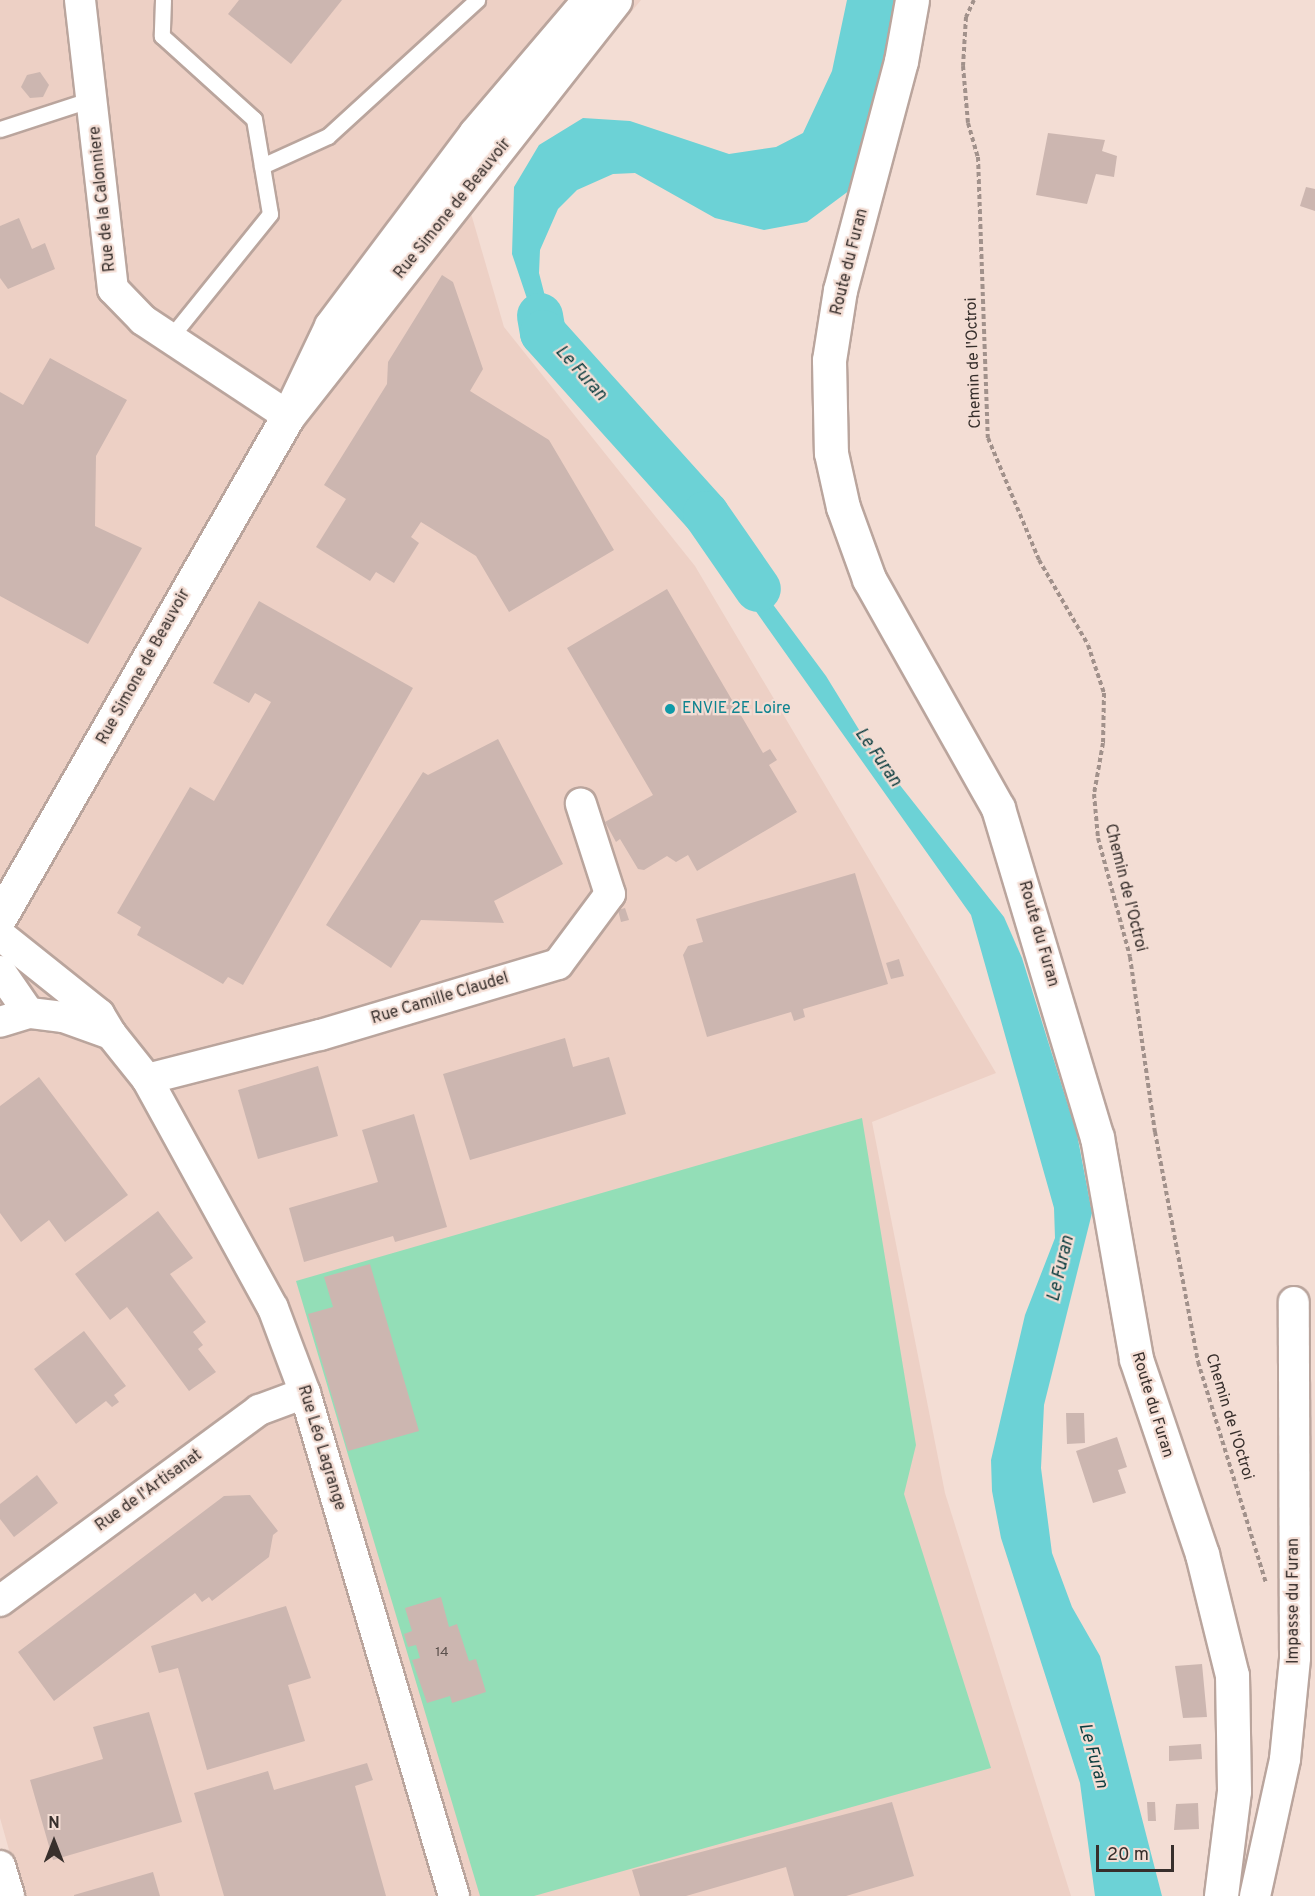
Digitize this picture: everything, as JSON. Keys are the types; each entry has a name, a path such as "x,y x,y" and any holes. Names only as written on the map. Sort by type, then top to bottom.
{"main road":[{"name":"Rue Simone de Beauvoir","path":"0,917 288,416 332,326 475,134 589,0"},
{"name":"Rue Simone de Beauvoir","path":"288,416 615,0"},
{"name":"Route du Furan","path":"912,0 901,61 840,290 829,360 831,453 843,507 869,579 998,808 1097,1137 1136,1359 1202,1554 1232,1675 1234,1791 1221,1896"}],"street":[{"name":"Rue de la Calonniere","path":"80,0 93,99 112,288 143,321 288,416"},
{"name":"Rue Camille Claudel","path":"147,1079 320,1035 558,964 610,894 581,804"},
{"name":"Rue Léo Lagrange","path":"0,935 99,1014 111,1034 147,1079 273,1308 305,1393 454,1896"},
{"path":"0,971 29,1013"},
{"path":"0,1022 29,1013 63,1017 111,1034"},
{"name":"Impasse du Furan","path":"1255,1896 1285,1759 1295,1658 1294,1302"},
{"name":"Rue de l'Artisanat","path":"0,1601 259,1410 305,1393"},
{"path":"0,1866 9,1896"}],"lane":[{"path":"163,0 162,36 254,119 270,214 170,338"},
{"path":"262,166 328,136 477,0"},
{"path":"0,129 93,99"}],"path":[{"name":"Chemin de l'Octroi","path":"974,0 966,17 963,66 968,123 978,157 988,438 1002,480 1039,560 1088,645 1104,693 1103,743 1094,794 1098,838 1130,957 1155,1132 1198,1362 1269,1593"}],"shaded area":[{"path":"0,0 641,0 470,210 504,327 695,566 996,1073 872,1122 945,1493 1071,1896 22,1896 0,1818"}],"green space":[{"path":"862,1118 916,1445 904,1494 991,1768 534,1896 480,1896 296,1281"}],"water":[{"path":"847,0 898,0 850,190 807,222 764,230 715,218 635,173 613,174 577,190 558,209 540,250 539,273 556,339 580,375 737,556 826,676 869,746 1004,917 1022,958 1077,1134 1092,1213 1044,1405 1041,1468 1052,1553 1072,1607 1100,1656 1162,1896 1095,1896 1080,1783 1001,1538 992,1491 991,1460 1025,1315 1055,1238 1054,1208 971,915 699,531 636,468 546,355 512,254 514,187 539,145 583,118 630,121 729,154 776,147 803,133 832,71"}],"building":[{"path":"239,0 342,0 291,64 228,14"},
{"path":"40,72 49,85 43,97 30,98 21,87 27,75"},
{"path":"1048,133 1105,140 1102,151 1117,156 1114,177 1096,174 1087,204 1036,195"},
{"path":"1306,187 1315,189 1315,211 1300,206"},
{"path":"19,218 32,249 45,243 55,269 8,289 0,278 0,226"},
{"path":"442,275 453,282 483,369 470,391 549,440 614,550 509,612 476,556 421,522 411,537 419,543 394,583 376,572 370,581 316,547 346,499 324,485 387,384 388,362"},
{"path":"50,358 127,400 96,456 95,526 142,548 88,644 0,596 0,392 23,405"},
{"name":"ENVIE 2E Loire","path":"667,589 763,753 770,749 777,760 769,765 797,812 697,871 688,855 676,862 667,856 644,870 638,869 620,839 616,842 605,822 653,795 567,648"},
{"path":"259,601 413,688 243,985 228,977 223,984 137,935 141,927 117,913 190,787 214,801 271,702 255,693 249,703 213,683"},
{"path":"498,739 563,864 494,901 504,923 421,920 391,968 326,925 423,772 428,775"},
{"path":"855,873 888,984 803,1009 805,1017 794,1021 791,1012 707,1037 683,955 688,946 703,942 696,919"},
{"path":"625,908 629,920 621,922 618,910"},
{"path":"899,959 904,976 891,979 886,963"},
{"path":"565,1038 573,1067 609,1057 626,1114 470,1160 443,1074"},
{"path":"318,1066 338,1136 258,1159 238,1090"},
{"path":"39,1077 128,1195 65,1242 49,1220 21,1242 0,1213 0,1106"},
{"path":"414,1114 447,1227 395,1242 393,1236 304,1262 289,1208 378,1182 362,1130"},
{"path":"158,1211 193,1258 170,1274 206,1322 193,1332 203,1345 198,1349 216,1372 189,1391 127,1307 110,1320 75,1274"},
{"path":"370,1264 419,1431 348,1451 308,1314 333,1307 324,1277"},
{"path":"84,1331 126,1386 114,1395 119,1402 112,1407 106,1401 76,1424 34,1369"},
{"path":"1066,1413 1084,1413 1085,1443 1067,1444"},
{"path":"1117,1437 1127,1467 1118,1470 1126,1493 1093,1503 1076,1451"},
{"path":"37,1475 58,1503 14,1537 0,1519 0,1504"},
{"path":"250,1495 278,1531 273,1535 269,1557 212,1601 209,1597 202,1602 195,1593 54,1701 18,1652 224,1496"},
{"path":"441,1597 449,1627 457,1624 469,1661 476,1659 486,1692 452,1703 450,1696 427,1703 412,1660 420,1658 416,1645 408,1647 404,1634 412,1631 405,1608"},
{"path":"286,1606 311,1678 288,1685 305,1741 207,1770 178,1668 159,1673 151,1646"},
{"path":"1202,1664 1207,1717 1183,1718 1175,1666"},
{"path":"149,1712 182,1822 53,1860 30,1780 103,1759 93,1727"},
{"path":"1201,1744 1202,1759 1169,1761 1169,1746"},
{"path":"367,1763 373,1780 355,1786 386,1896 224,1896 194,1793 268,1771 274,1790"},
{"path":"892,1802 914,1876 846,1896 794,1896 786,1867 686,1896 640,1896 632,1870"},
{"path":"1147,1802 1155,1802 1156,1821 1148,1821"},
{"path":"1198,1803 1199,1829 1174,1830 1176,1804"},
{"path":"153,1872 160,1896 74,1896 74,1895"}],"waterway":[{"name":"Le Furan","path":"540,316 543,333 706,514 758,589"}],"place":[{"name":"ENVIE 2E Loire","path":"670,709"}]}
